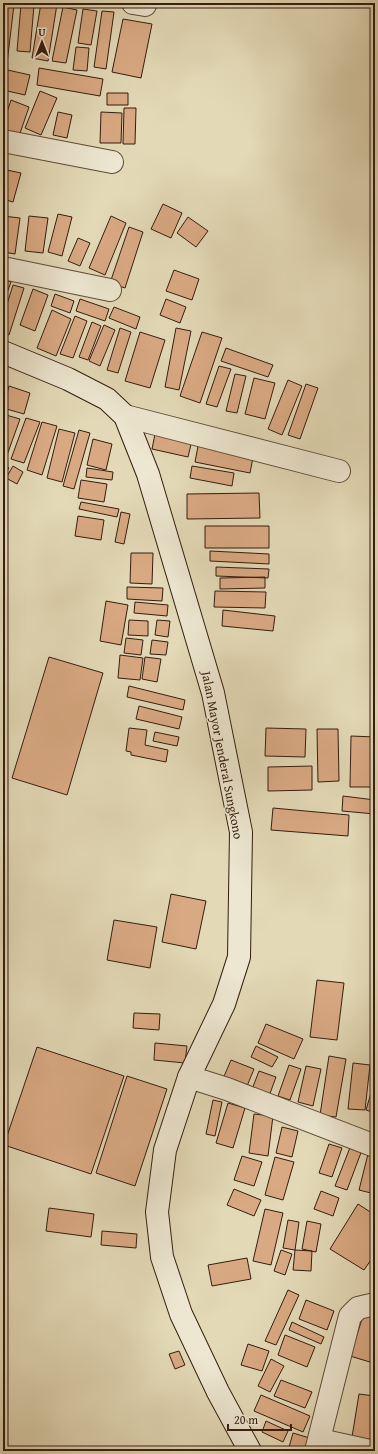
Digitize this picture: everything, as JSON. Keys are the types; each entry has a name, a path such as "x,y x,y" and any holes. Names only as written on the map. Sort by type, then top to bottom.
{"main road":[{"path":"3,141 112,162"},
{"path":"3,268 110,290"},
{"name":"Jalan Mayor Jenderal Sungkono","path":"3,352 68,379 107,399 125,416 148,474 213,693 241,832 239,957 224,1004 190,1077 165,1150 157,1212 162,1257 181,1314 218,1392 250,1451"},
{"path":"125,416 339,471"},
{"path":"190,1077 227,1089 375,1146"},
{"path":"370,1451 318,1445 350,1316 358,1308 375,1304"}],"building":[{"path":"41,3 57,4 48,61 32,58"},
{"path":"5,4 14,5 7,63 3,63 3,22"},
{"path":"21,4 34,5 30,52 17,51"},
{"path":"63,7 77,10 66,63 52,61"},
{"path":"83,9 97,11 91,45 78,43"},
{"path":"102,11 114,12 106,69 94,67"},
{"path":"123,19 152,24 141,78 112,72"},
{"path":"76,47 89,48 87,71 73,70"},
{"path":"39,68 103,79 100,96 37,85"},
{"path":"3,69 30,75 25,95 3,90"},
{"path":"40,91 57,98 41,135 25,128"},
{"path":"107,93 128,93 128,105 107,105"},
{"path":"11,100 29,107 17,142 3,137 3,124"},
{"path":"124,108 136,108 135,144 123,144"},
{"path":"58,112 72,115 67,138 53,135"},
{"path":"101,112 122,113 121,143 100,143"},
{"path":"7,170 21,173 13,202 3,199 3,185"},
{"path":"163,204 182,213 171,238 151,229"},
{"path":"58,214 72,217 62,256 48,252"},
{"path":"3,216 20,218 15,254 3,252"},
{"path":"29,216 48,218 43,253 25,251"},
{"path":"111,216 126,223 105,275 89,268"},
{"path":"188,217 208,231 196,247 177,233"},
{"path":"129,227 143,232 125,288 110,283"},
{"path":"78,238 90,243 80,266 68,261"},
{"path":"174,270 199,279 192,300 166,291"},
{"path":"3,279 11,282 3,304"},
{"path":"13,285 24,288 9,335 3,333 3,317"},
{"path":"33,289 48,295 35,331 20,325"},
{"path":"55,294 74,301 70,313 51,306"},
{"path":"80,299 109,309 105,321 76,311"},
{"path":"166,299 186,307 180,323 160,315"},
{"path":"114,307 140,317 136,329 109,318"},
{"path":"52,310 71,319 56,356 37,348"},
{"path":"75,316 87,321 73,358 60,354"},
{"path":"92,322 101,326 88,360 79,357"},
{"path":"104,325 115,330 100,366 89,361"},
{"path":"120,328 131,332 118,373 107,370"},
{"path":"176,328 191,331 179,390 165,387"},
{"path":"140,332 165,340 150,388 125,381"},
{"path":"202,332 222,338 200,403 180,396"},
{"path":"226,348 273,365 268,377 221,361"},
{"path":"219,366 231,369 217,407 206,404"},
{"path":"235,374 246,376 237,413 226,411"},
{"path":"254,378 275,383 265,419 245,414"},
{"path":"288,380 302,386 282,435 268,429"},
{"path":"306,384 318,388 300,439 288,435"},
{"path":"9,386 30,393 24,414 3,408"},
{"path":"6,415 20,419 6,458 3,457 3,425"},
{"path":"26,418 40,422 24,463 11,459"},
{"path":"42,422 57,426 42,475 27,470"},
{"path":"59,429 75,433 62,482 47,478"},
{"path":"156,429 193,436 188,457 152,449"},
{"path":"79,430 90,433 74,489 63,486"},
{"path":"93,439 112,444 106,470 87,465"},
{"path":"199,441 254,452 250,473 195,462"},
{"path":"3,465 9,468 3,476"},
{"path":"13,466 23,472 17,484 6,478"},
{"path":"192,466 234,473 232,486 190,478"},
{"path":"87,468 113,472 112,480 86,477"},
{"path":"81,480 107,484 104,502 78,498"},
{"path":"259,493 260,518 187,519 187,494"},
{"path":"81,502 119,509 117,517 79,509"},
{"path":"121,512 130,514 124,544 115,542"},
{"path":"78,516 104,520 101,540 75,536"},
{"path":"205,526 269,526 269,548 205,548"},
{"path":"210,551 269,554 269,564 210,561"},
{"path":"131,553 153,553 152,584 130,583"},
{"path":"216,567 269,569 268,578 216,576"},
{"path":"265,577 265,588 220,589 220,578"},
{"path":"127,587 163,588 162,601 127,599"},
{"path":"215,591 266,592 265,608 214,607"},
{"path":"106,601 128,605 121,645 100,641"},
{"path":"135,602 168,605 167,616 134,613"},
{"path":"223,610 275,616 273,631 222,626"},
{"path":"129,620 148,621 148,636 128,635"},
{"path":"157,620 170,621 168,637 155,635"},
{"path":"126,638 143,640 141,655 124,653"},
{"path":"152,640 168,642 166,655 150,654"},
{"path":"120,655 143,658 140,680 118,678"},
{"path":"49,657 103,673 67,795 12,778"},
{"path":"145,657 161,659 157,682 142,679"},
{"path":"129,686 185,700 183,710 127,697"},
{"path":"139,706 182,717 179,729 136,719"},
{"path":"129,728 147,730 145,745 168,750 166,762 131,755 131,752 126,751"},
{"path":"266,728 306,729 305,757 265,756"},
{"path":"317,729 338,729 339,781 318,782"},
{"path":"155,732 179,737 177,746 153,741"},
{"path":"351,736 375,737 374,787 350,787"},
{"path":"312,766 312,790 268,791 268,767"},
{"path":"343,796 375,800 375,814 342,811"},
{"path":"273,808 349,815 348,836 271,830"},
{"path":"171,894 206,901 196,949 162,942"},
{"path":"114,920 157,927 150,968 107,960"},
{"path":"317,980 344,983 337,1040 310,1037"},
{"path":"134,1013 160,1014 159,1030 133,1028"},
{"path":"266,1024 303,1039 294,1059 258,1043"},
{"path":"155,1043 187,1046 185,1063 154,1060"},
{"path":"256,1046 278,1057 272,1067 251,1057"},
{"path":"37,1047 124,1076 91,1174 4,1145"},
{"path":"329,1056 346,1059 336,1117 320,1115"},
{"path":"231,1060 254,1069 245,1091 222,1081"},
{"path":"353,1063 370,1065 365,1110 348,1109"},
{"path":"289,1065 301,1069 290,1100 278,1096"},
{"path":"306,1066 321,1069 313,1106 298,1102"},
{"path":"259,1071 276,1077 268,1099 251,1092"},
{"path":"127,1076 167,1089 135,1186 96,1173"},
{"path":"375,1079 375,1113 366,1110"},
{"path":"213,1100 222,1102 215,1136 206,1134"},
{"path":"228,1103 245,1108 233,1148 216,1143"},
{"path":"254,1114 273,1116 268,1156 249,1153"},
{"path":"282,1127 298,1131 292,1157 276,1153"},
{"path":"329,1144 342,1148 332,1177 319,1173"},
{"path":"351,1145 362,1150 347,1190 335,1186"},
{"path":"368,1154 375,1155 375,1194 359,1190"},
{"path":"242,1156 262,1162 254,1186 234,1180"},
{"path":"275,1157 294,1162 283,1200 265,1195"},
{"path":"234,1189 261,1200 254,1216 227,1205"},
{"path":"321,1191 339,1198 333,1216 314,1209"},
{"path":"358,1204 375,1215 375,1254 364,1270 330,1249"},
{"path":"49,1208 94,1214 91,1237 46,1231"},
{"path":"265,1209 283,1213 271,1265 253,1261"},
{"path":"288,1220 299,1222 295,1250 283,1248"},
{"path":"307,1221 321,1224 316,1252 302,1249"},
{"path":"102,1231 137,1234 136,1248 101,1245"},
{"path":"281,1250 292,1254 285,1275 274,1271"},
{"path":"295,1250 312,1251 311,1271 293,1270"},
{"path":"247,1258 251,1279 212,1286 208,1265"},
{"path":"288,1290 299,1295 276,1345 265,1341"},
{"path":"306,1300 334,1311 327,1330 299,1319"},
{"path":"364,1313 375,1316 375,1346 370,1362 350,1356"},
{"path":"292,1322 324,1337 321,1344 289,1330"},
{"path":"285,1335 315,1347 307,1367 278,1355"},
{"path":"248,1344 269,1351 262,1371 241,1365"},
{"path":"179,1351 185,1365 175,1369 169,1354"},
{"path":"271,1359 284,1366 270,1392 258,1386"},
{"path":"281,1380 312,1392 305,1408 274,1396"},
{"path":"359,1394 375,1396 374,1440 352,1437"},
{"path":"261,1395 310,1416 303,1432 254,1411"},
{"path":"266,1421 288,1431 283,1442 262,1432"},
{"path":"293,1433 313,1439 309,1451 288,1451"}]}
